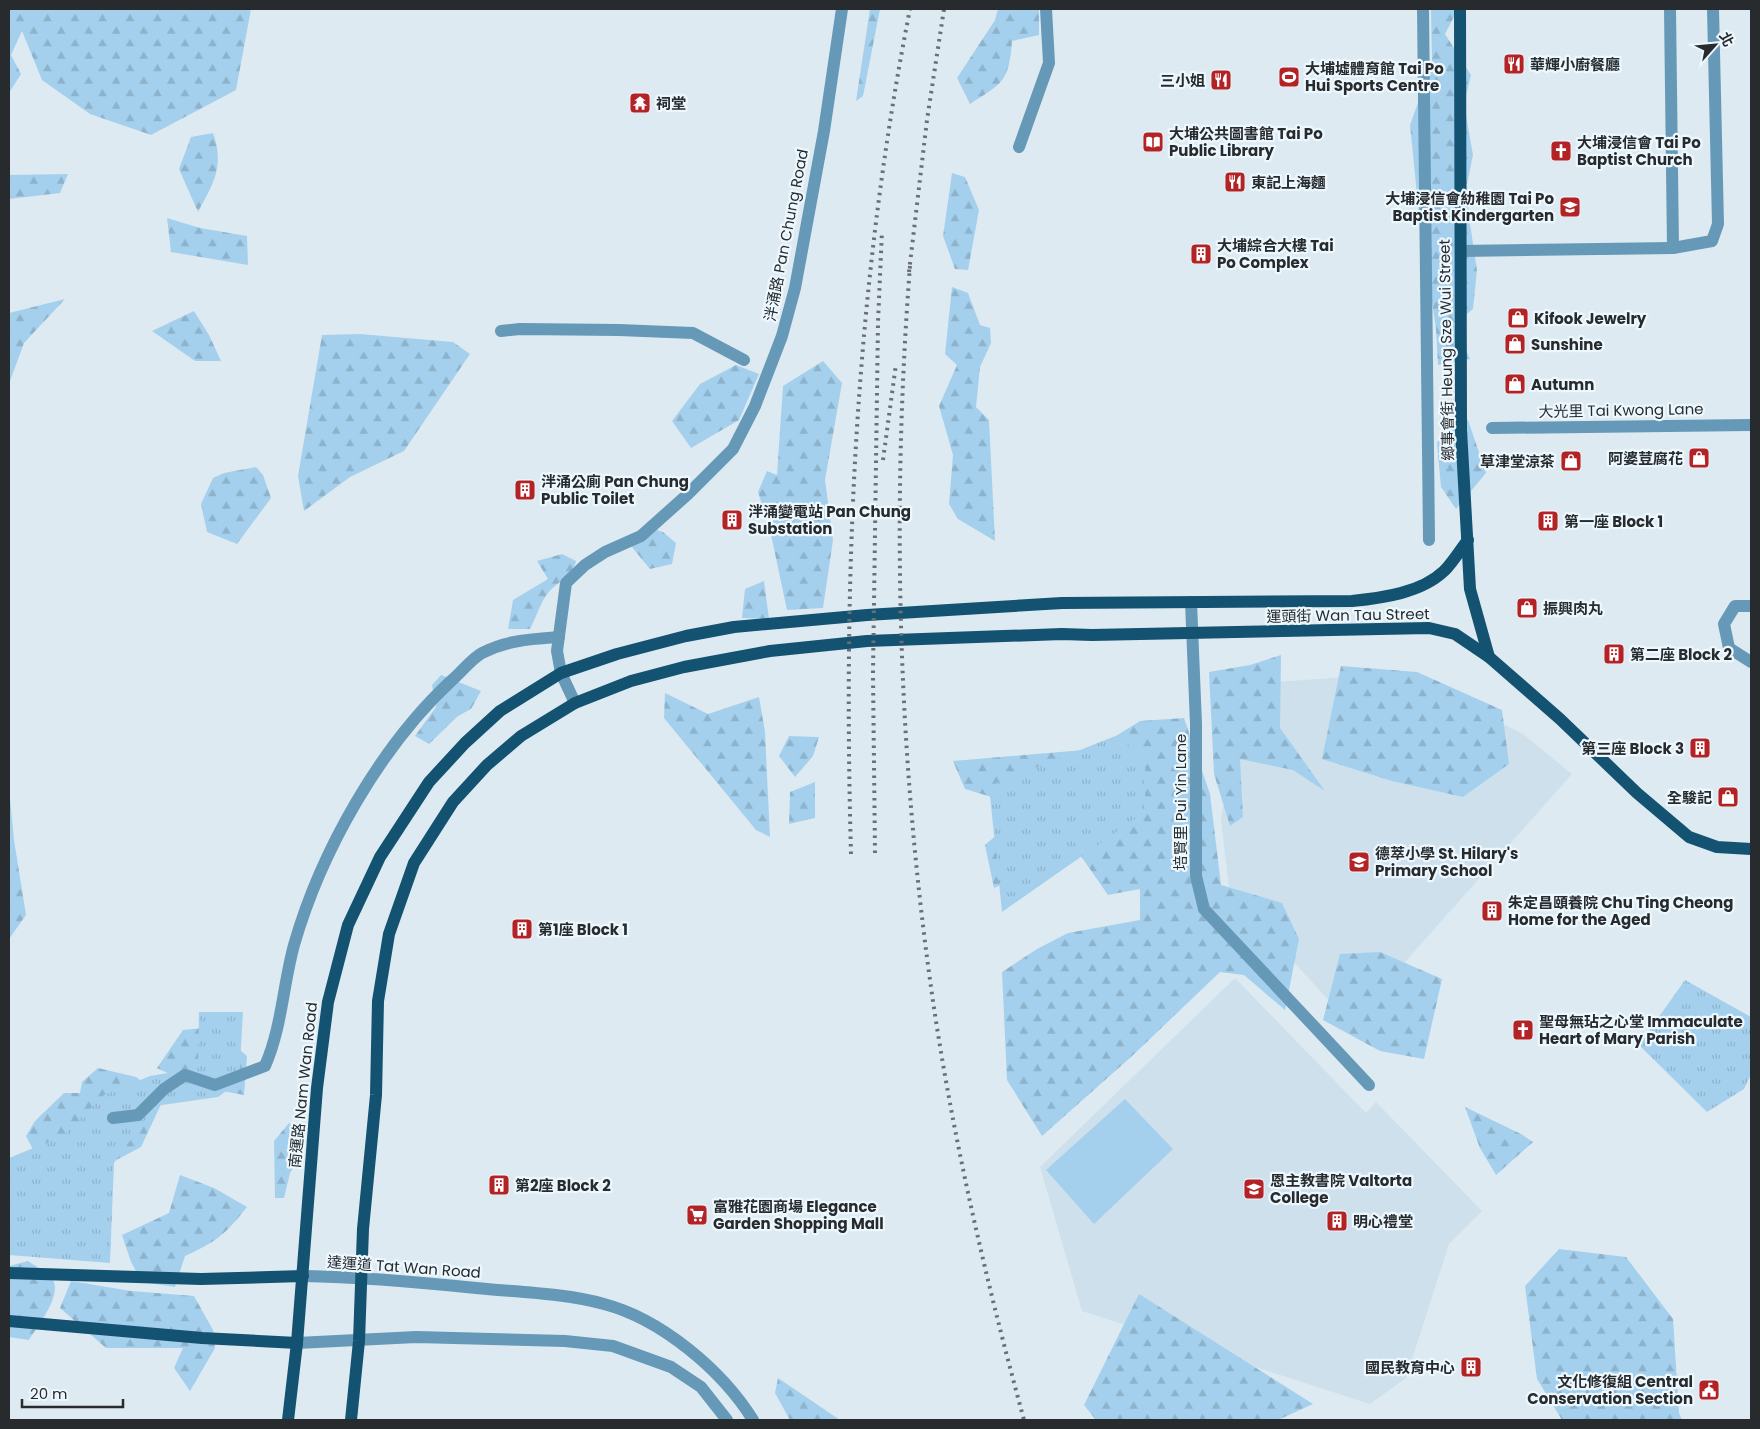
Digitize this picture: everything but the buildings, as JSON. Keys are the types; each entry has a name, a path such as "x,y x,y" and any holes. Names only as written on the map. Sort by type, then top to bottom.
{"main road":[{"name":"鄉事會街 Heung Sze Wui Street","path":"1460,9 1461,430 1470,589 1489,657"},
{"name":"運頭街 Wan Tau Street","path":"867,615 1062,603 1352,601 1383,598 1420,586 1443,571 1468,540"},
{"name":"南運路 Nam Wan Road","path":"288,1420 303,1276 317,1088 328,1002 348,925 380,856 429,782 465,743 500,712 560,672 660,643 734,627 867,615"},
{"name":"運頭街 Wan Tau Street","path":"575,703 631,681 684,667 770,651 867,641 1062,634 1193,634 1429,628 1455,634 1489,657 1689,837 1717,847 1751,849"},
{"path":"351,1420 359,1341 363,1229 376,1095 378,1001 389,934 414,863 453,802 487,765 522,736 575,703"},
{"name":"達運道 Tat Wan Road","path":"9,1273 201,1279 303,1276"},
{"path":"9,1321 202,1338 297,1343"}],"street":[{"name":"泮涌路 Pan Chung Road","path":"575,703 560,672 557,651 566,583 585,565 605,552 641,536 734,450 755,406 782,336 795,288 824,131 842,9"},
{"path":"1019,147 1048,63 1046,9"},
{"path":"1423,9 1429,540"},
{"path":"1670,9 1673,248"},
{"path":"1460,251 1673,248 1712,241 1718,224 1713,9"},
{"path":"501,331 520,329 620,330 693,333 744,360"},
{"name":"大光里 Tai Kwong Lane","path":"1492,428 1751,425"},
{"name":"培賢里 Pui Yin Lane","path":"1191,602 1196,724 1196,876 1204,909 1369,1085"},
{"path":"1751,606 1735,606 1724,624 1729,648 1751,662"},
{"path":"113,1118 138,1115 164,1090 185,1075 215,1084 265,1066 275,1043 294,946 314,887 360,795 426,705 481,654 520,639 559,638"},
{"name":"達運道 Tat Wan Road","path":"303,1276 361,1277 557,1297 604,1304 645,1321 689,1349 745,1408 753,1420"},
{"path":"297,1343 359,1341 416,1336 564,1341 613,1346 671,1367 701,1387 727,1420"}],"shaded area":[{"name":"德萃小學 St. Hilary's Primary School","path":"1386,674 1469,707 1523,734 1572,774 1350,1024 1274,940 1231,906 1221,819 1233,741 1264,683"},
{"name":"恩主教書院 Valtorta College","path":"1235,978 1366,1113 1376,1102 1482,1211 1449,1244 1406,1378 1370,1404 1082,1311 1040,1167"}],"green space":[{"path":"9,9 251,9 236,90 151,135 90,114 42,80 22,31 11,55 21,74 9,93"},
{"path":"870,9 880,9 863,96 856,101"},
{"path":"998,9 1039,9 1039,35 1012,41 1009,66 1002,80 997,86 970,104 957,78 995,20"},
{"path":"1431,9 1458,9 1445,34 1471,75 1464,104 1473,155 1467,184 1469,217 1477,270 1473,309 1454,324 1470,359 1438,365 1436,329 1418,205 1410,125 1432,63"},
{"path":"213,133 218,155 216,174 198,212 179,169 191,137"},
{"path":"952,173 965,177 979,210 968,270 955,269 943,236"},
{"path":"68,174 60,193 9,199 9,175"},
{"path":"167,218 200,228 247,236 248,265 171,252"},
{"path":"952,287 968,293 980,325 990,328 991,343 980,367 976,407 989,420 995,541 958,519 949,504 953,455 939,406 957,365 945,354"},
{"path":"65,299 24,343 10,381 9,392 9,313"},
{"path":"194,311 209,335 221,361 195,361 152,331"},
{"path":"360,334 453,342 470,354 404,451 350,477 304,511 298,476 322,335"},
{"path":"823,361 842,383 825,480 833,540 823,608 787,610 770,530 758,492 767,471 777,475 783,386"},
{"path":"736,365 759,374 739,420 691,448 672,421 700,384"},
{"path":"1453,417 1468,420 1486,473 1456,509 1441,487 1437,443"},
{"path":"256,467 263,475 271,498 237,544 207,532 201,504 213,478 224,473"},
{"path":"647,527 663,532 676,543 672,564 650,569 631,546"},
{"path":"562,554 576,561 574,567 545,597 530,629 508,629 513,600 548,579 537,561"},
{"path":"764,581 769,619 742,618 745,589"},
{"path":"1281,655 1280,728 1325,791 1293,770 1240,759 1243,817 1230,826 1214,774 1209,672 1250,665"},
{"path":"1341,666 1417,672 1502,710 1509,764 1463,797 1392,781 1322,759"},
{"path":"441,675 481,691 471,709 458,716 429,744 415,736 436,707 432,685"},
{"path":"665,693 708,714 759,697 765,732 770,837 756,830 664,718"},
{"path":"1184,718 1210,794 1221,885 1282,903 1299,939 1285,1010 1244,975 1220,972 1131,1057 1042,1136 1007,1080 1002,972 1037,949 1068,933 1140,920 1140,889 1108,895 1076,849 994,888 985,845 1028,808 965,789 953,761 1095,749 1140,721"},
{"path":"1118,735 1145,761 1145,812 1002,912 989,786"},
{"path":"789,736 819,737 813,756 795,777 779,756"},
{"path":"815,782 815,818 789,824 790,792"},
{"path":"9,787 14,840 26,915 9,939"},
{"path":"1380,952 1442,979 1424,1059 1380,1051 1323,1020 1340,954"},
{"path":"1685,980 1751,1017 1751,1074 1744,1089 1707,1112 1639,1045"},
{"path":"199,1012 243,1012 239,1082 218,1097 155,1106 114,1163 110,1263 9,1255 9,1158 63,1136 104,1095 150,1076 198,1068"},
{"path":"214,1027 247,1056 244,1095 195,1086 157,1068 183,1030"},
{"path":"98,1068 136,1077 164,1098 141,1147 96,1171 45,1173 26,1136 35,1121 64,1093 80,1093 82,1082"},
{"path":"1125,1099 1173,1149 1094,1224 1046,1170"},
{"path":"1465,1107 1521,1134 1533,1142 1496,1175 1480,1148"},
{"path":"289,1123 307,1140 290,1173 284,1198 275,1198 274,1141"},
{"path":"180,1175 214,1188 247,1207 220,1236 185,1256 175,1287 142,1282 131,1262 122,1235 169,1213"},
{"path":"1559,1249 1626,1257 1673,1319 1679,1413 1682,1420 1562,1420 1537,1379 1525,1286"},
{"path":"28,1261 51,1277 55,1287 51,1303 29,1340 9,1337 9,1266"},
{"path":"71,1281 131,1291 194,1296 213,1330 215,1348 190,1391 174,1368 183,1348 106,1348 60,1308"},
{"path":"1139,1294 1313,1404 1278,1420 1096,1420 1084,1405"},
{"path":"778,1378 840,1420 790,1420 775,1393"}],"railway":[{"path":"851,854 849,642 857,430 865,324 876,219 891,114 910,9"},
{"path":"909,272 927,120 944,9"},
{"path":"875,853 873,674 878,322 882,231"},
{"path":"910,266 904,359 900,545 901,638 912,823 922,916 942,1060 973,1216 1024,1420"},
{"path":"883,460 896,364"}],"place":[{"name":"華輝小廚餐廳","path":"1514,64"},
{"name":"大埔墟體育館 Tai Po Hui Sports Centre","path":"1289,77"},
{"name":"三小姐","path":"1221,80"},
{"name":"祠堂","path":"640,103"},
{"name":"大埔公共圖書館 Tai Po Public Library","path":"1153,142"},
{"name":"大埔浸信會 Tai Po Baptist Church","path":"1561,151"},
{"name":"東記上海麵","path":"1235,182"},
{"name":"大埔浸信會糼稚園 Tai Po Baptist Kindergarten","path":"1570,207"},
{"name":"大埔綜合大樓 Tai Po Complex","path":"1201,254"},
{"name":"Kifook Jewelry","path":"1518,318"},
{"name":"Sunshine","path":"1515,344"},
{"name":"Autumn","path":"1515,384"},
{"name":"阿婆荳腐花","path":"1699,458"},
{"name":"草津堂涼茶","path":"1571,461"},
{"name":"泮涌公廁 Pan Chung Public Toilet","path":"525,490"},
{"name":"泮涌變電站 Pan Chung Substation","path":"732,520"},
{"name":"第一座 Block 1","path":"1548,521"},
{"name":"振興肉丸","path":"1527,608"},
{"name":"第二座 Block 2","path":"1614,654"},
{"name":"第三座 Block 3","path":"1700,748"},
{"name":"全駿記","path":"1728,797"},
{"name":"德萃小學 St. Hilary's Primary School","path":"1359,862"},
{"name":"朱定昌頤養院 Chu Ting Cheong Home for the Aged","path":"1492,911"},
{"name":"第1座 Block 1","path":"522,929"},
{"name":"聖母無玷之心堂 Immaculate Heart of Mary Parish","path":"1523,1030"},
{"name":"第2座 Block 2","path":"499,1185"},
{"name":"恩主教書院 Valtorta College","path":"1254,1189"},
{"name":"富雅花園商場 Elegance Garden Shopping Mall","path":"697,1215"},
{"name":"明心禮堂","path":"1337,1221"},
{"name":"國民教育中心","path":"1471,1367"},
{"name":"文化修復組 Central Conservation Section","path":"1709,1390"}]}
